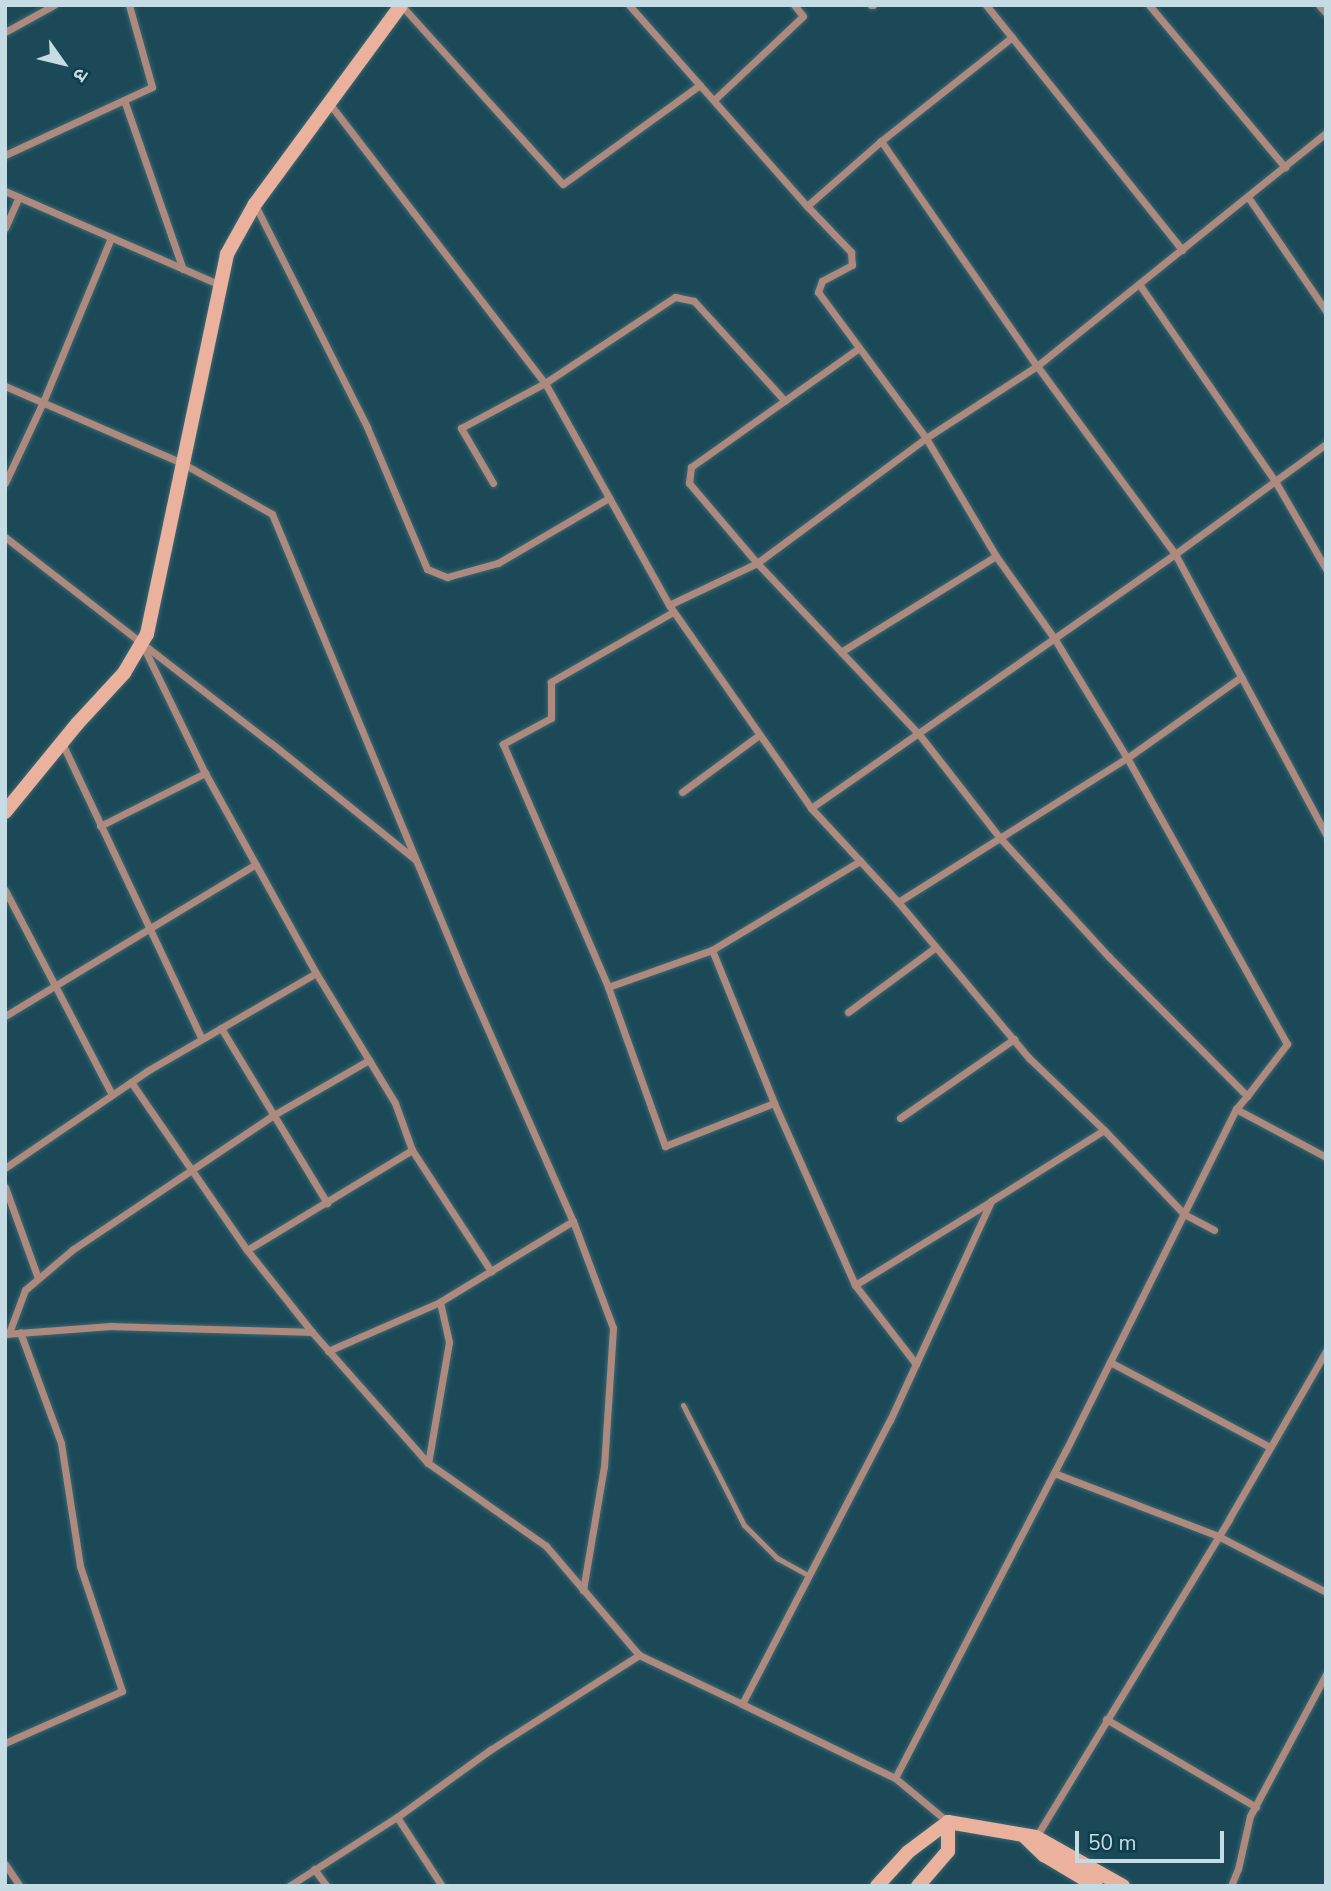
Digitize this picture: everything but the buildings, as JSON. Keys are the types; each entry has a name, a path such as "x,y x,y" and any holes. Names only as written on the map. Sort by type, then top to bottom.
{"street":[{"path":"5,32 54,5"},
{"path":"5,155 152,87 129,5"},
{"path":"5,812 124,673 147,634 227,254 255,204 401,5 563,184 700,85"},
{"path":"629,5 851,252 852,265 822,281 818,292 926,438 996,556 1054,638 1127,758 1287,1044 1236,1109 1054,1473 895,1778"},
{"path":"714,100 803,16 794,5"},
{"path":"986,5 1182,250"},
{"path":"1149,5 1285,167"},
{"path":"1319,5 1326,13"},
{"path":"807,206 880,141 1012,37"},
{"path":"124,100 183,269"},
{"path":"329,102 545,383 671,609 811,808 898,902 1014,1039 1184,1214 1214,1230"},
{"path":"774,1102 665,1146 608,987 503,744 551,718 551,682 671,609 757,563 926,438 1037,366 1326,133"},
{"path":"880,141 1037,366 1175,554 1326,835"},
{"path":"5,191 220,285"},
{"path":"5,228 19,197"},
{"path":"1248,197 1326,311"},
{"path":"255,204 367,427 427,569 447,577 498,563 609,498"},
{"path":"5,482 43,402 111,238"},
{"path":"1139,284 1275,481 1326,569"},
{"path":"493,483 461,428 545,383 675,297 694,301 785,401"},
{"path":"859,348 691,467 689,483 757,563 918,733 1000,838 1109,957 1247,1096"},
{"path":"5,386 182,463 272,514 415,859 573,1221 613,1328 604,1466 583,1590"},
{"path":"811,808 1175,554 1326,444"},
{"path":"5,537 415,859"},
{"path":"841,652 996,556"},
{"path":"141,643 205,773 316,974 395,1103 412,1150 491,1271"},
{"path":"898,902 1127,758 1241,677"},
{"path":"682,792 759,735"},
{"path":"62,743 202,1040"},
{"path":"100,826 205,773"},
{"path":"1316,816 1326,811"},
{"path":"608,987 712,950 860,861"},
{"path":"5,1016 256,864"},
{"path":"5,890 52,986 112,1095"},
{"path":"848,1012 936,947"},
{"path":"712,950 774,1102 855,1285 916,1364"},
{"path":"6,1167 131,1082 316,974"},
{"path":"221,1028 327,1203"},
{"path":"900,1118 1014,1039"},
{"path":"312,1332 111,1326 6,1331 24,1290 72,1250 272,1116 369,1060"},
{"path":"131,1082 247,1250 328,1351 428,1463 546,1546 639,1655 895,1778 948,1822 1036,1837 1123,1886"},
{"path":"1236,1109 1326,1157"},
{"path":"855,1285 1104,1130"},
{"path":"247,1250 412,1150"},
{"path":"5,1187 38,1278"},
{"path":"741,1704 916,1364 991,1201"},
{"path":"328,1351 440,1302 573,1221"},
{"path":"428,1463 449,1342 440,1302"},
{"path":"5,1743 122,1691 80,1566 61,1443 20,1332"},
{"path":"1036,1837 1326,1351"},
{"path":"1110,1362 1270,1447"},
{"path":"1054,1473 1218,1536 1326,1592"},
{"path":"289,1886 639,1655"},
{"path":"1231,1886 1238,1869 1250,1816 1326,1675"},
{"path":"1106,1719 1256,1807"},
{"path":"397,1817 442,1886"},
{"path":"877,1886 908,1852 948,1822"},
{"path":"918,1886 948,1851 948,1822"},
{"path":"1021,1833 1044,1855 1096,1886"},
{"path":"5,1864 20,1886"},
{"path":"314,1869 327,1886"}],"lane":[{"path":"683,1405 744,1525 777,1558 809,1576"}]}
